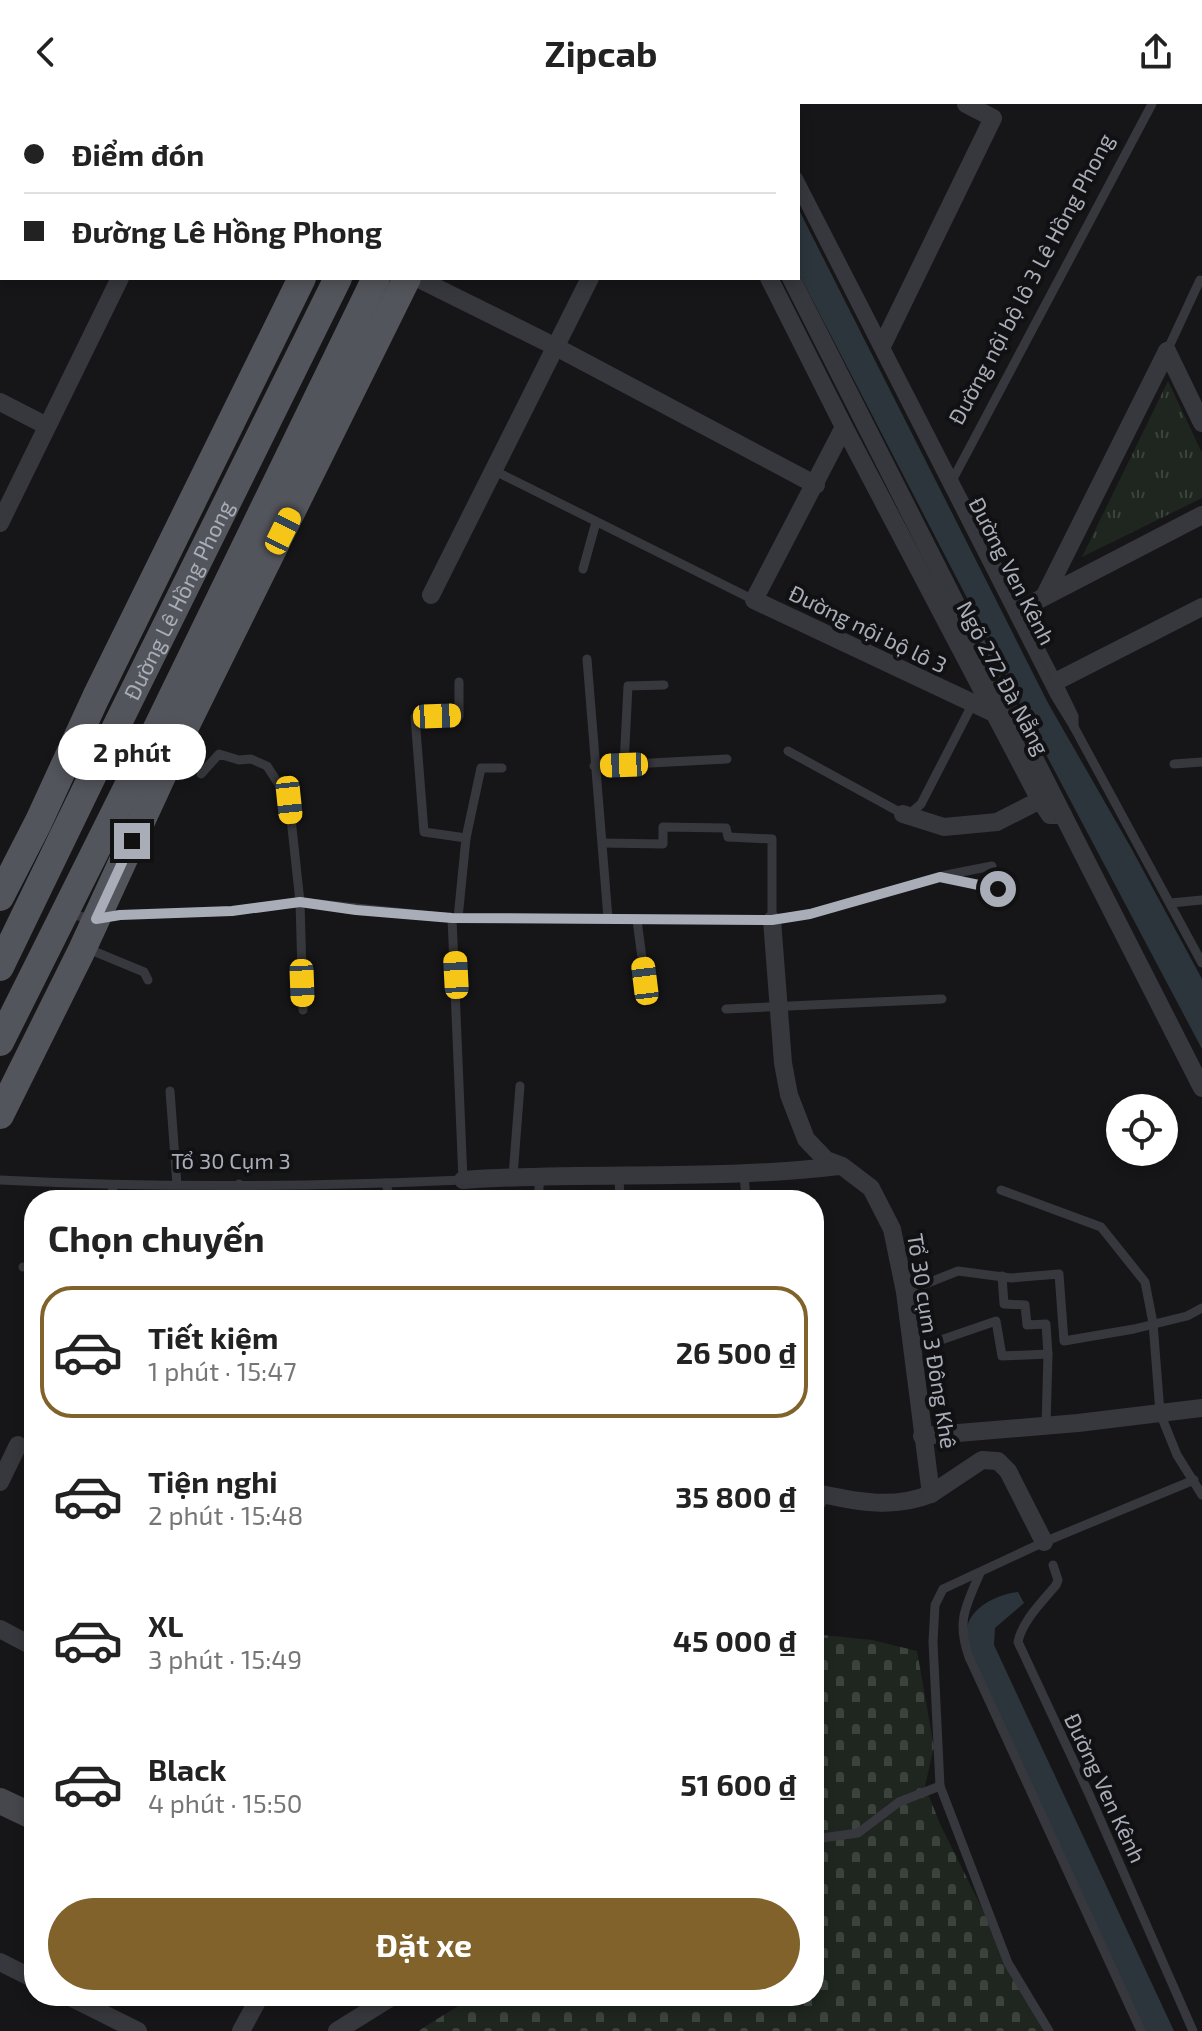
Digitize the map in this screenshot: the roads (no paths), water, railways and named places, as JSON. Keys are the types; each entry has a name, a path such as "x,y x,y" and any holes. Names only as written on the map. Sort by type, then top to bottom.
{"main road":[{"name":"Đường Lê Hồng Phong","path":"2,888 38,823 96,697 301,280"},
{"name":"Đường Lê Hồng Phong","path":"0,967 337,280"},
{"name":"Đường Lê Hồng Phong","path":"0,1042 375,280"},
{"path":"0,1115 83,947 180,737 406,280"}],"street":[{"path":"883,344 997,111 966,104"},
{"path":"0,523 119,280"},
{"path":"421,280 556,347 816,485"},
{"path":"431,595 589,280"},
{"name":"Ngõ 272 Đà Nẵng","path":"770,280 1040,800 1050,815 1063,815 1202,1088"},
{"path":"792,280 1063,815"},
{"path":"1167,351 1202,423"},
{"path":"1045,595 1167,351"},
{"path":"0,402 47,426"},
{"name":"Đường nội bộ lô 3","path":"844,427 754,600 994,713"},
{"path":"1021,609 1202,515"},
{"path":"1057,681 1202,607"},
{"path":"903,814 944,827 997,822 1040,800"},
{"path":"2,888 33,899"},
{"name":"Tổ 30 cụm 3 Đông Khê","path":"772,920 778,1007 789,1095 806,1139 826,1160 842,1166 871,1188 892,1229 905,1292 931,1494"},
{"name":"Tổ 30 Cụm 3","path":"463,1180 539,1174 619,1177 744,1174 842,1166"},
{"path":"922,1436 1009,1430 1202,1408"},
{"path":"824,1501 882,1504 914,1501 931,1494 982,1460 1009,1430"},
{"path":"0,1482 18,1445"},
{"path":"982,1460 998,1461 1008,1471 1044,1542"},
{"path":"0,1629 24,1642"},
{"path":"0,1801 24,1812"},
{"path":"0,1962 24,1974"},
{"path":"88,2006 138,2031"},
{"path":"250,2028 257,2006"},
{"path":"337,2031 377,2006"}],"lane":[{"name":"Đường nội bộ lô 3 Lê Hồng Phong","path":"954,477 1152,104"},
{"name":"Đường Ven Kênh","path":"800,181 1021,609 1074,722 1202,963"},
{"name":"Đường Ven Kênh","path":"800,195 1055,696 1074,722"},
{"path":"1167,351 1200,280"},
{"path":"493,470 754,600"},
{"path":"583,569 596,522"},
{"path":"587,659 608,918"},
{"path":"459,682 459,716 415,717 424,832 466,838"},
{"path":"624,765 628,686 664,685"},
{"path":"788,751 903,814 921,804 972,705"},
{"path":"201,774 219,754 239,760 251,759 271,770 289,800 300,902 303,1010"},
{"path":"594,766 727,759"},
{"path":"1174,764 1202,762"},
{"path":"463,1180 455,918 466,838 481,768 502,768"},
{"path":"603,843 663,844 663,827 726,828 728,837 772,839 772,920"},
{"path":"64,913 96,919 120,915 232,911 300,902 455,918 772,920 810,914 940,877 992,866"},
{"path":"940,877 998,889"},
{"path":"1171,903 1202,900"},
{"path":"637,920 645,981"},
{"path":"83,947 144,972 148,980"},
{"path":"726,1009 942,999"},
{"path":"513,1176 520,1086"},
{"path":"170,1091 177,1185"},
{"path":"539,1174 539,1190"},
{"path":"744,1174 745,1190"},
{"path":"619,1177 620,1190"},
{"name":"Tổ 30 Cụm 3","path":"0,1180 177,1185 463,1180"},
{"path":"386,1183 388,1190"},
{"path":"239,1184 239,1190"},
{"path":"112,1185 113,1190"},
{"path":"1001,1190 1101,1227 1145,1282 1153,1323 1160,1413 1177,1455 1202,1495"},
{"path":"905,1292 958,1271 1002,1276 1059,1274 1064,1341 1134,1329 1187,1316 1202,1308"},
{"path":"1002,1276 1004,1304 1025,1305 1027,1325 1046,1324 1046,1426"},
{"path":"912,1350 996,1321 1002,1356 1048,1354"},
{"path":"1049,2031 1008,1963 940,1786 933,1642 935,1605 943,1589 1044,1542 1194,1480"},
{"name":"Đường Ven Kênh","path":"1053,1565 1058,1580 1056,1585 1030,1618 1018,1642 1193,2031"},
{"path":"980,1572 966,1606 961,1633 969,1657 1139,2030"},
{"path":"824,1838 858,1833 909,1797 940,1786"}]}
